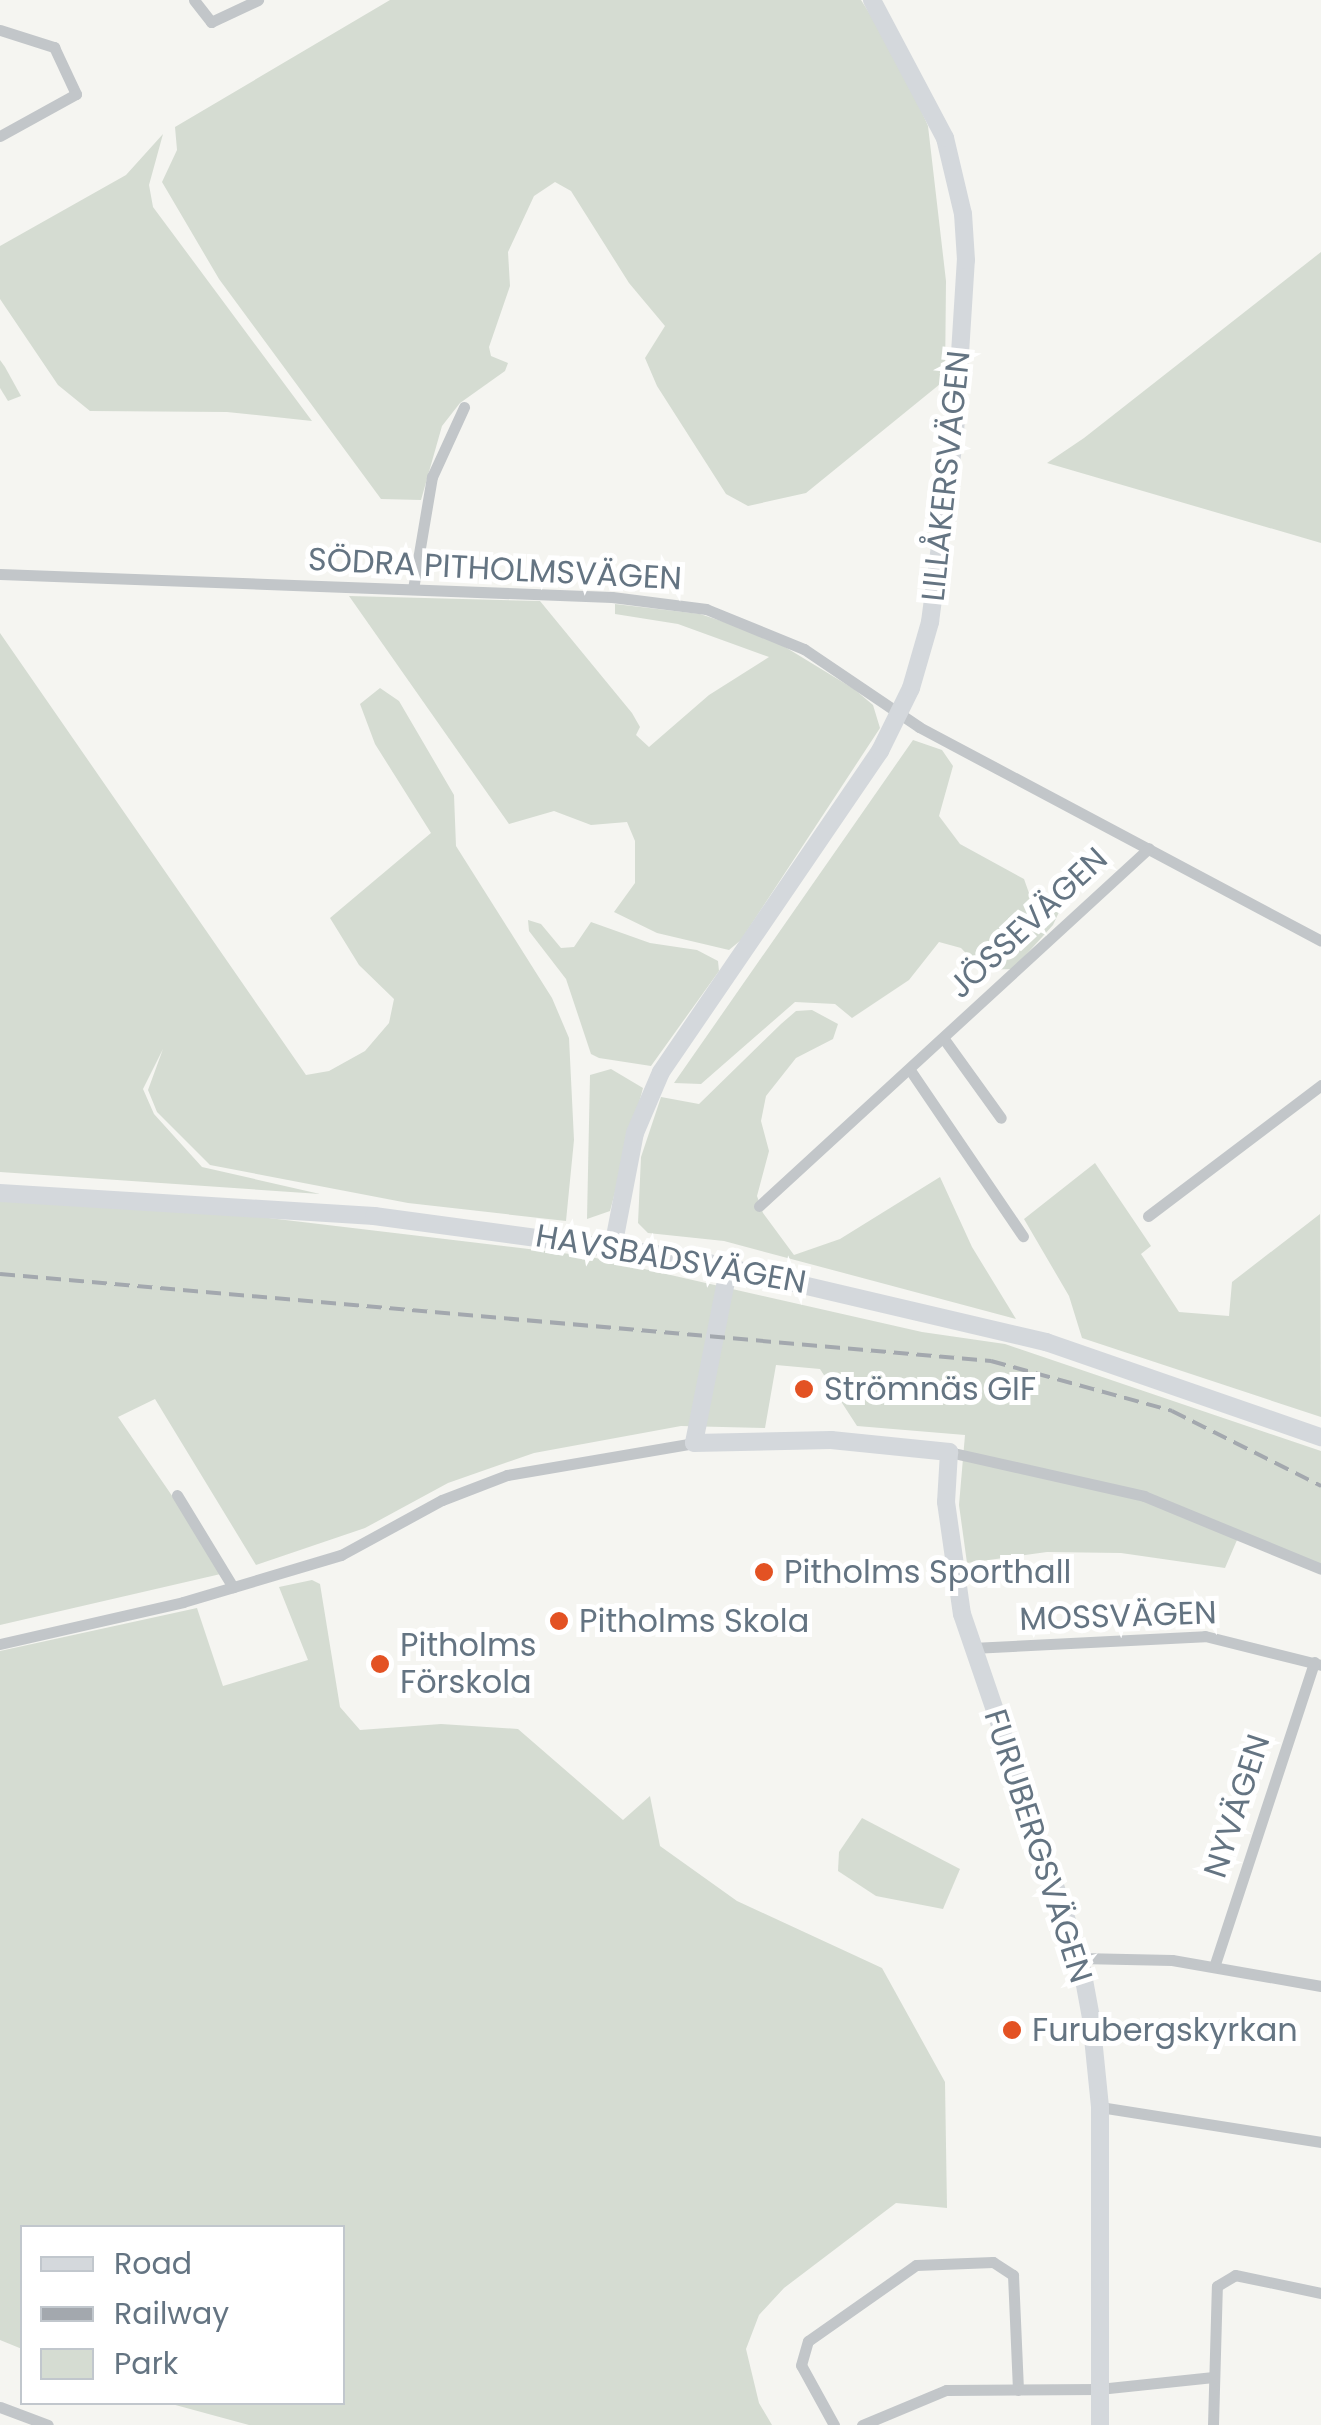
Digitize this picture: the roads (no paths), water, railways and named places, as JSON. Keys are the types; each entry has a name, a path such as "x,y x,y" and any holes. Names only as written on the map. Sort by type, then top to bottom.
{"street":[{"path":"194,0 211,22 258,0"},
{"name":"LILLÅKERSVÄGEN","path":"613,1247 635,1132 662,1072 822,842 898,714 930,622 948,516 966,260 945,138 872,0"},
{"path":"0,30 54,47 76,94 0,136"},
{"path":"413,590 432,477 464,407"},
{"name":"SÖDRA PITHOLMSVÄGEN","path":"0,574 612,597 706,609 804,649 898,714 1321,941"},
{"name":"JÖSSEVÄGEN","path":"759,1206 1149,848"},
{"name":"JÖSSEVÄGEN","path":"944,1038 1001,1118"},
{"path":"910,1070 1023,1236"},
{"path":"1148,1216 1321,1085"},
{"name":"HAVSBADSVÄGEN","path":"0,1192 266,1206 613,1247 729,1266 1046,1342 1321,1437"},
{"path":"694,1443 729,1266"},
{"path":"0,1644 340,1555 483,1482 579,1459 694,1443 831,1440 948,1452 1144,1496 1321,1569"},
{"name":"FURUBERGSVÄGEN","path":"948,1452 948,1522 972,1648 1080,1958 1100,2107 1100,2425"},
{"path":"177,1495 233,1586"},
{"name":"MOSSVÄGEN","path":"972,1648 1205,1636 1318,1664"},
{"name":"NYVÄGEN","path":"1214,1967 1318,1664"},
{"path":"1080,1958 1121,1955 1321,1986"},
{"path":"1100,2107 1321,2142"},
{"path":"834,2425 801,2365 808,2341 916,2265 993,2262 1013,2275 1018,2390"},
{"path":"1213,2425 1217,2286 1224,2278 1321,2293"},
{"path":"862,2425 946,2390 1100,2389 1213,2377"},
{"path":"0,2407 48,2425"}],"railway":[{"path":"0,1274 991,1361 1172,1411 1321,1486"}],"place":[{"name":"Strömnäs GIF","path":"804,1389"},
{"name":"Pitholms Sporthall","path":"764,1572"},
{"name":"Pitholms Skola","path":"559,1621"},
{"name":"Pitholms Förskola","path":"380,1664"},
{"name":"Furubergskyrkan","path":"1012,2030"}]}
